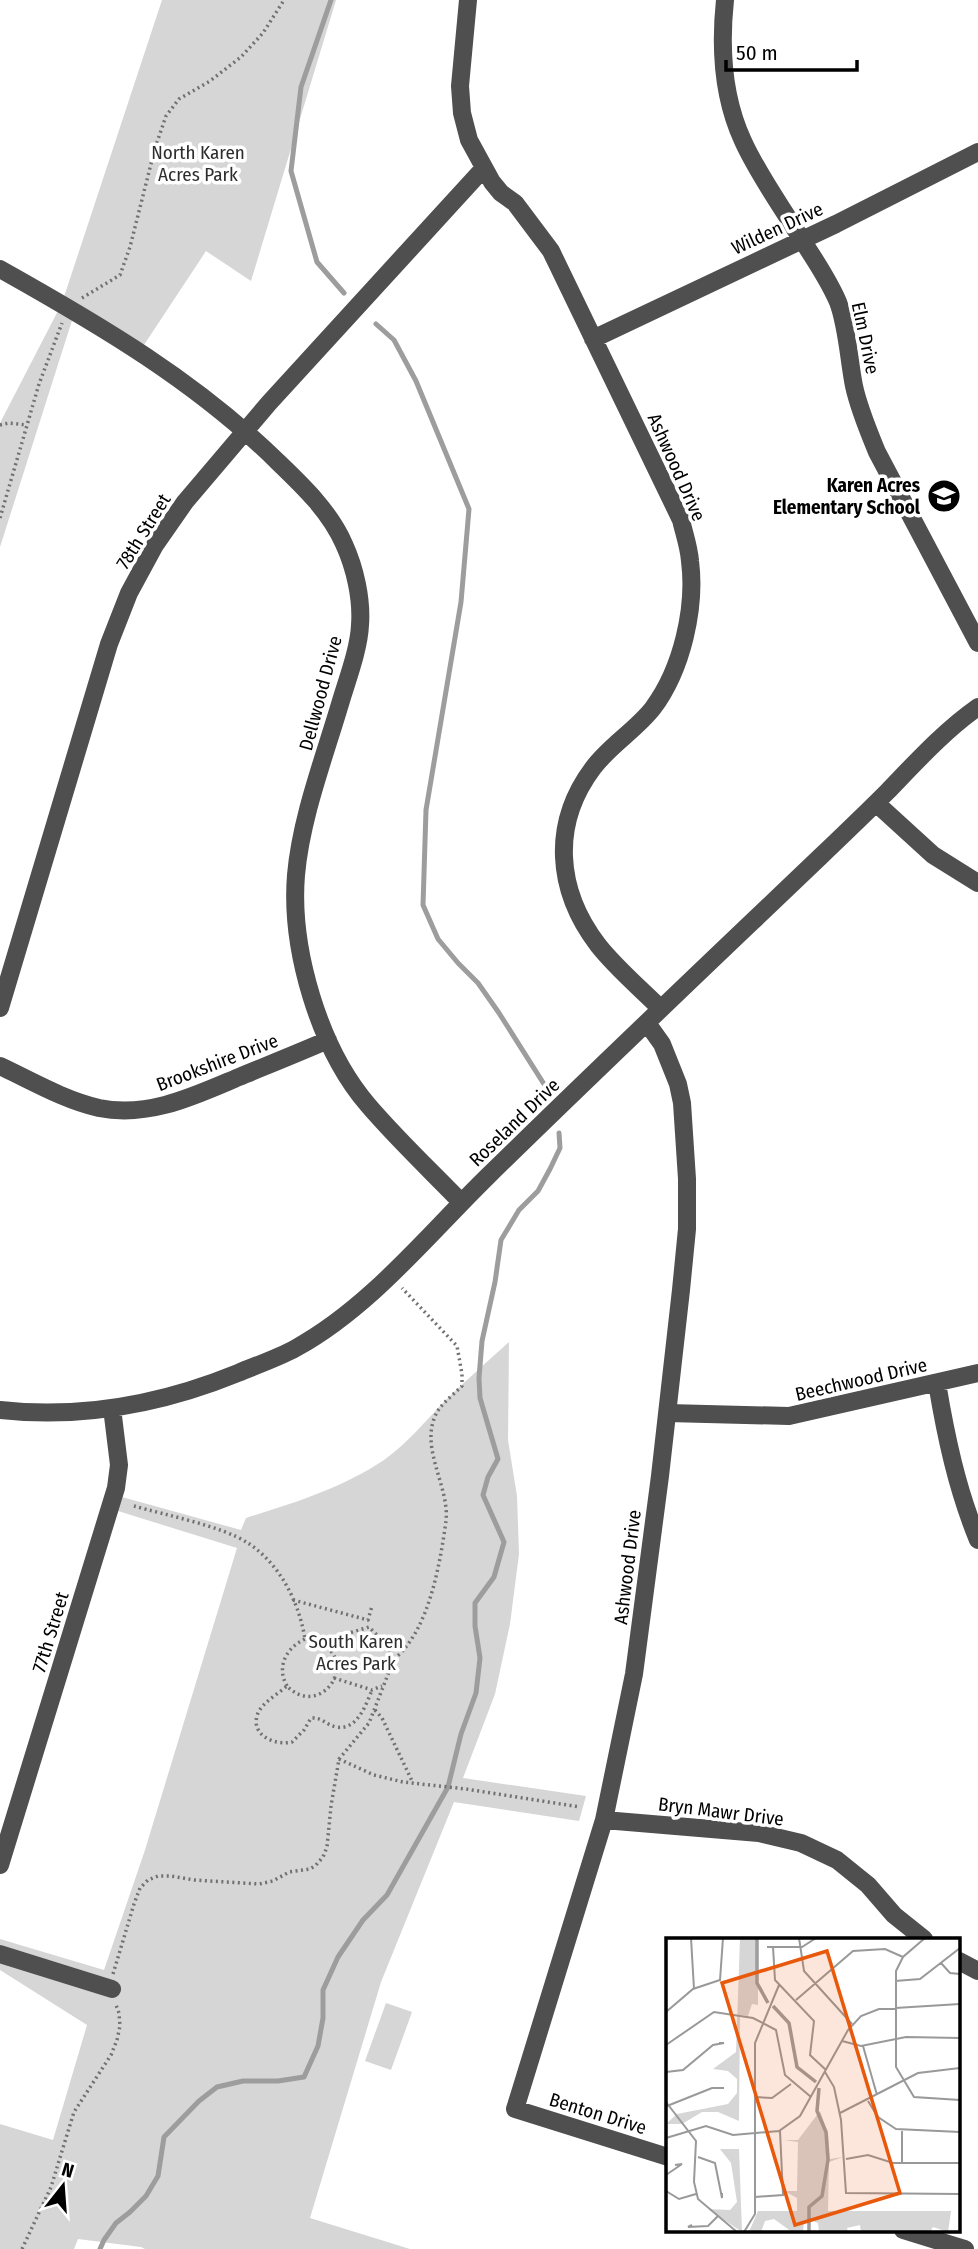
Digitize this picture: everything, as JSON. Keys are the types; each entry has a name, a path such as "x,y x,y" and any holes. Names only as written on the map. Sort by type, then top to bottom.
{"street":[{"name":"Ashwood Drive","path":"468,0 460,86 462,113 469,140 492,181 501,193 515,203 551,251 681,520 690,561 691,604 683,645 673,672 653,708 617,741 593,768 575,800 565,827 565,874 574,904 585,927 600,947 661,1009"},
{"name":"Elm Drive","path":"725,0 725,80 743,141 826,276 839,306 855,388 877,452 978,643"},
{"name":"Wilden Drive","path":"593,339 802,240 978,152"},
{"name":"78th Street","path":"0,1009 108,644 129,593 155,545 185,502 246,430 484,168"},
{"name":"Dellwood Drive","path":"0,269 72,309 178,377 246,430 325,511 344,544 356,580 360,625 307,817 296,872 295,900 299,942 309,995 328,1040 350,1080 366,1104 461,1202"},
{"name":"Roseland Drive","path":"0,1410 23,1413 73,1412 154,1401 201,1388 318,1335 363,1299 876,803 952,726 978,707"},
{"path":"876,803 933,855 978,883"},
{"name":"Ashwood Drive","path":"514,2109 604,1820 634,1674 668,1413 687,1229 687,1179 678,1084 662,1044 647,1023"},
{"name":"Brookshire Drive","path":"0,1066 66,1097 99,1108 130,1110 161,1107 191,1097 328,1040"},
{"name":"Beechwood Drive","path":"668,1413 789,1416 978,1373"},
{"path":"937,1383 953,1465 963,1503 978,1540"},
{"name":"77th Street","path":"0,1865 116,1488 119,1465 112,1408"},
{"name":"Bryn Mawr Drive","path":"604,1820 759,1833 801,1843 837,1860 868,1885 894,1915 924,1938"},
{"path":"0,1954 112,1989"},
{"path":"960,1962 978,1971"},
{"name":"Benton Drive","path":"514,2109 666,2156"},
{"path":"910,2232 965,2249"}],"path":[{"path":"0,517 27,425 62,323 85,295 120,275 166,116 179,99 210,81 241,57 263,33 285,0"},
{"path":"0,425 27,425"},
{"path":"23,2249 51,2187 75,2112 111,2055 117,2040 121,2026 111,1995 111,1979 140,1888 158,1875 259,1884 273,1881 289,1872 310,1869 316,1864 327,1847 339,1759 360,1734 375,1710 394,1659 415,1634 430,1595 443,1542 447,1509 431,1442 432,1427 439,1410 462,1386 462,1374 457,1346 400,1286"},
{"path":"134,1506 246,1542 272,1566 284,1582 299,1613 305,1639"},
{"path":"293,1600 368,1620"},
{"path":"372,1606 369,1626 386,1644 394,1659"},
{"path":"330,1649 343,1635 369,1626"},
{"path":"305,1639 330,1649 335,1659 336,1674 330,1687 322,1694 314,1696 295,1694 283,1679 285,1657 292,1647 305,1639"},
{"path":"334,1678 372,1690 382,1686"},
{"path":"287,1686 262,1707 257,1721 259,1732 265,1738 284,1744 299,1736 311,1718 319,1717 335,1727 344,1727 353,1722 361,1715 372,1690"},
{"path":"375,1710 382,1718 416,1784"},
{"path":"339,1759 374,1775 416,1784 580,1807"}],"green space":[{"name":"North Karen Acres Park","path":"162,0 336,0 251,281 206,251 140,351 75,311 0,547 0,423 62,303"},
{"name":"South Karen Acres Park","path":"509,1342 508,1440 517,1496 519,1554 510,1624 495,1694 463,1778 586,1796 579,1821 454,1802 381,1982 310,2218 410,2249 145,2249 78,2239 74,2249 0,2249 0,2124 53,2140 87,2025 0,1970 0,1939 104,1970 145,1850 237,1548 118,1511 122,1497 241,1530 246,1518 335,1487 384,1460"},
{"path":"386,2003 412,2012 391,2070 365,2061"}],"waterway":[{"path":"331,0 301,87 291,171 317,262 344,293"},
{"path":"376,324 394,340 416,381 469,509 461,602 426,810 423,905 438,939 478,983 549,1092"},
{"path":"100,2249 116,2223 146,2196 158,2176 164,2137 199,2101 217,2087 243,2081 278,2081 304,2077 318,2046 323,2018 323,1990 338,1957 363,1920 387,1895 448,1787 461,1734 476,1693 480,1658 475,1603 494,1577 504,1542 483,1495 488,1477 498,1459 480,1398 482,1341 501,1240 519,1210 538,1191 550,1169 560,1148 559,1133"}],"place":[{"name":"Karen Acres Elementary School","path":"944,496"}]}
